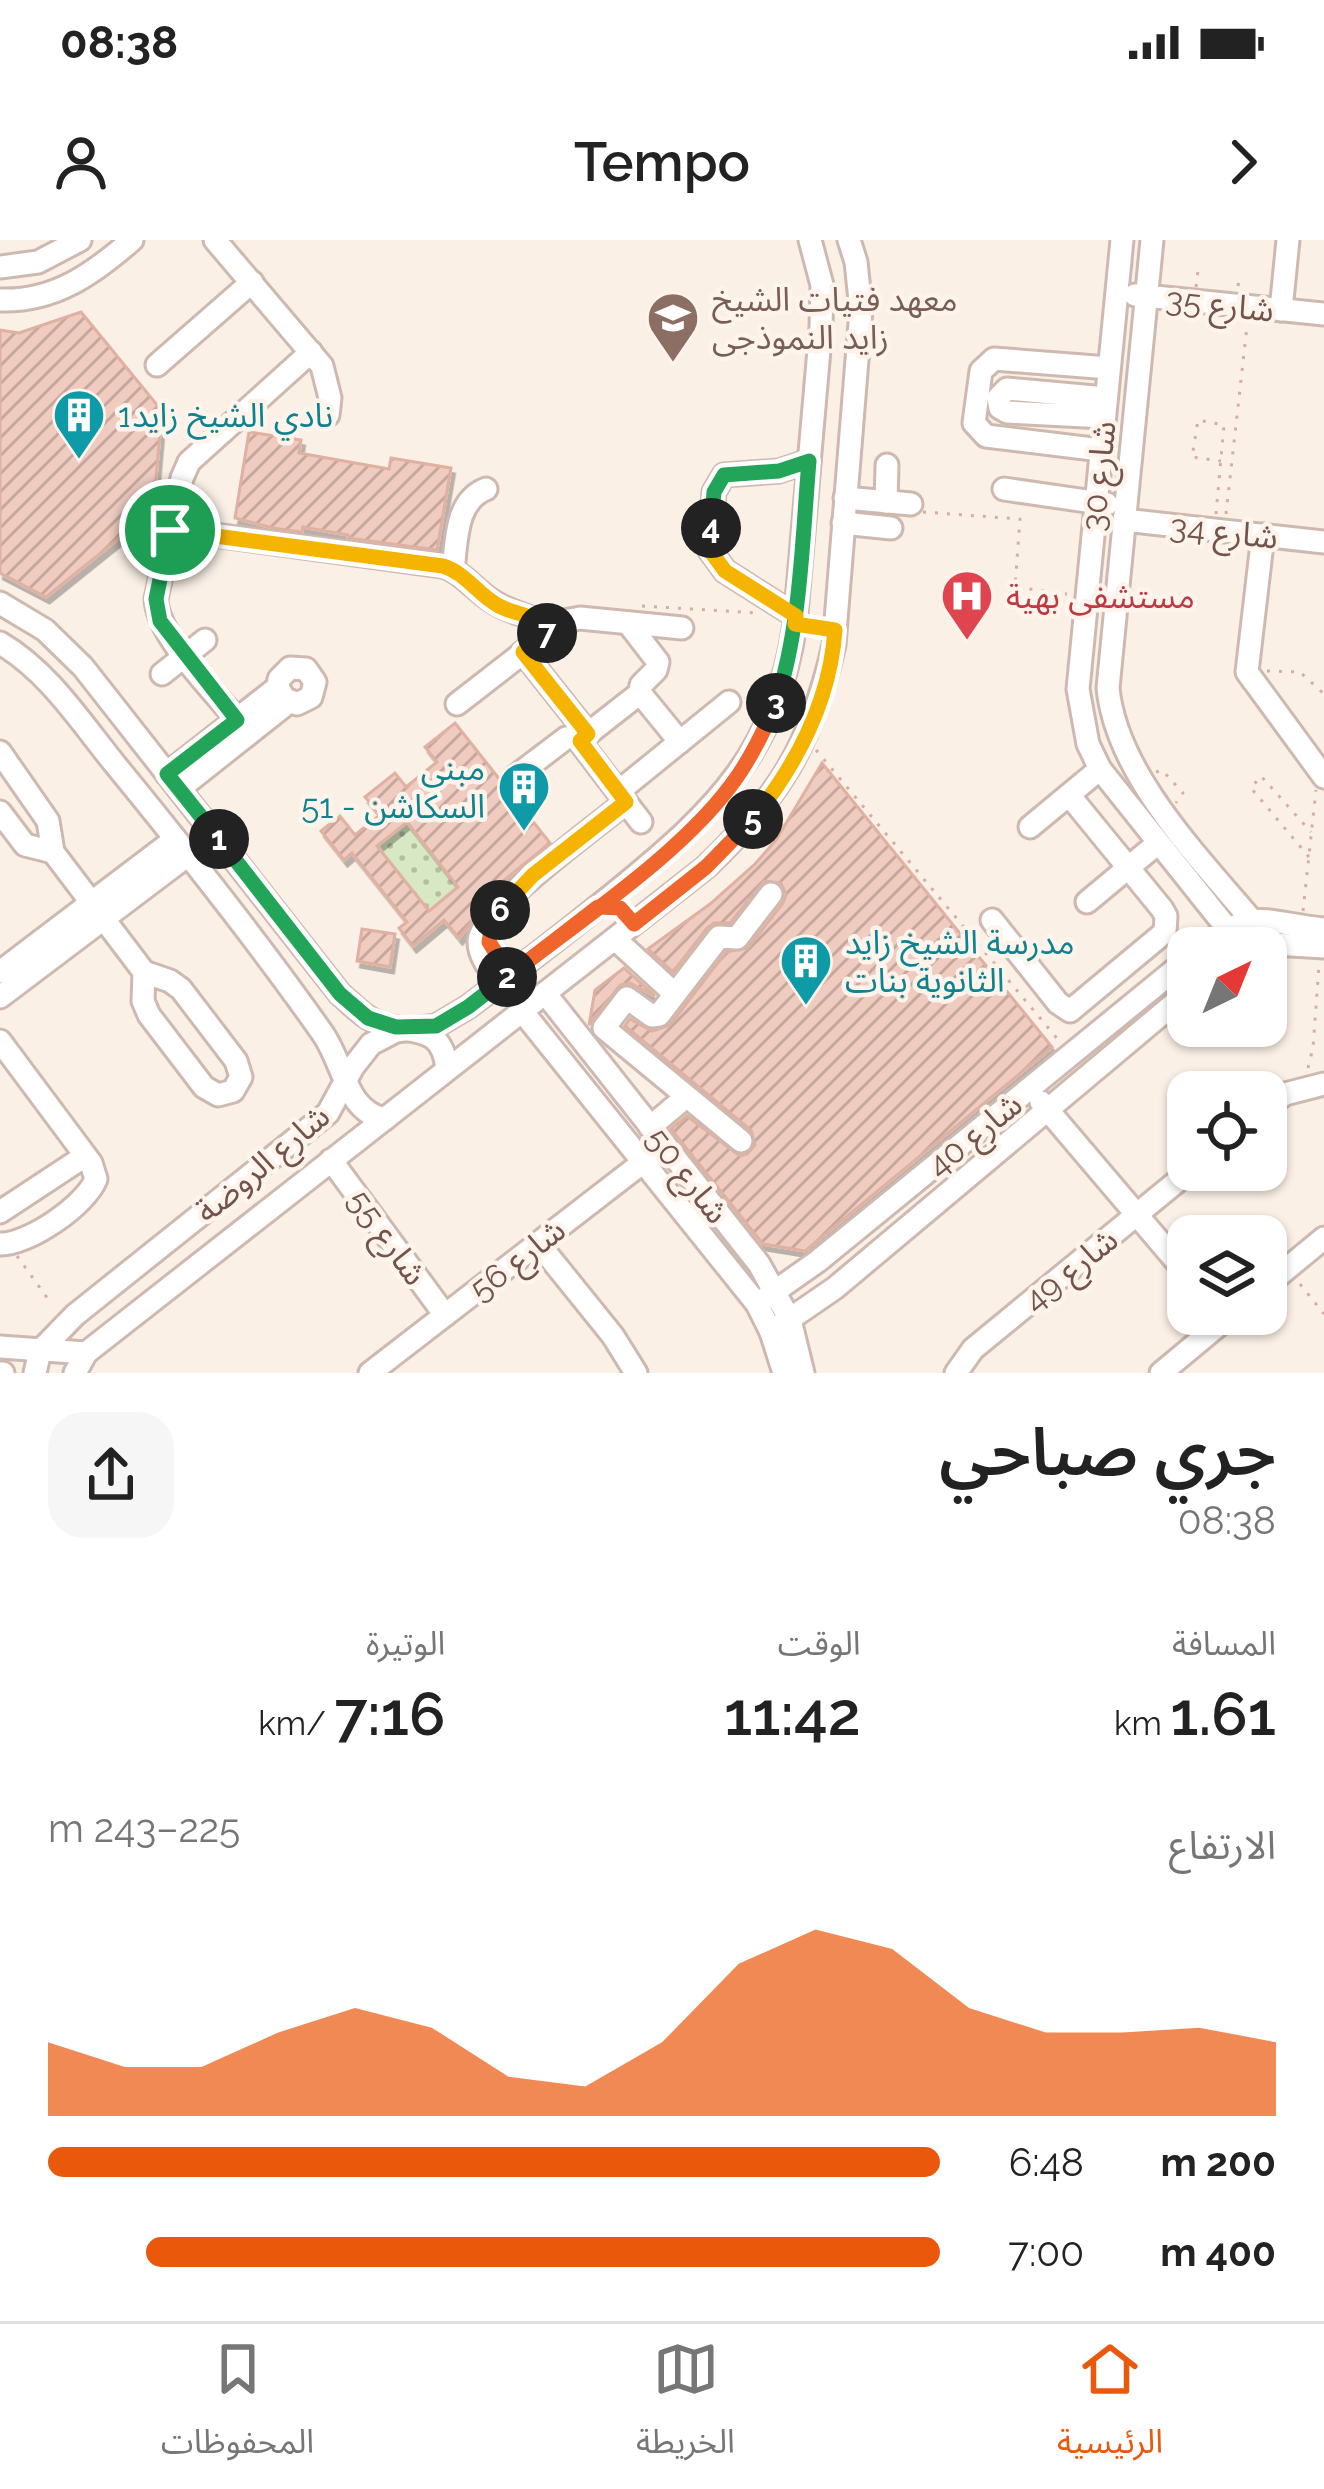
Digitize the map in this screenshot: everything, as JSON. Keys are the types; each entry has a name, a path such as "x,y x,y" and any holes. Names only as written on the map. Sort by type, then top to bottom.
{"street":[{"path":"0,267 38,262 80,240"},
{"path":"0,300 30,298 70,286 132,240"},
{"path":"215,240 311,352 328,381 328,416"},
{"name":"شارع الروضة","path":"37,1362 75,1315 328,1113 371,1044 447,1020 598,907 710,810 759,741 789,662 796,616 822,285 810,240"},
{"name":"شارع الروضة","path":"81,1363 331,1160 675,892 744,831 776,790 805,742 834,645 861,310 850,240"},
{"name":"شارع 30","path":"1122,240 1078,689 1088,744 1100,769 1226,927"},
{"name":"شارع 30","path":"1152,240 1108,688 1116,735 1138,777 1258,927"},
{"path":"1281,310 1288,240"},
{"path":"157,365 251,282"},
{"name":"شارع 35","path":"1117,293 1324,314"},
{"path":"237,720 167,632 156,610 170,530 189,462 311,352"},
{"path":"1101,450 986,436 974,423 981,371 994,359 1109,368"},
{"path":"1069,405 1105,407"},
{"path":"796,616 725,571 709,549 714,492 724,475 779,471 809,461"},
{"path":"886,502 887,466"},
{"name":"شارع 34","path":"1004,487 1096,502 1124,513 1219,531 1324,542"},
{"path":"453,569 461,515 469,499 486,489"},
{"path":"845,498 911,504"},
{"path":"844,523 891,528"},
{"path":"170,530 453,569 498,605 536,618 548,632"},
{"path":"1263,535 1247,672 1321,773"},
{"path":"1091,552 1120,554"},
{"path":"0,603 34,622 65,648 340,994 368,1018 422,1030 441,1046 447,1069"},
{"path":"516,776 566,738 584,738 640,693 658,662 633,614"},
{"path":"458,704 571,619 633,614 682,628"},
{"path":"162,674 205,640"},
{"path":"0,644 49,682 316,1025 363,1111 385,1119"},
{"path":"523,652 641,823"},
{"path":"640,693 680,742"},
{"path":"284,694 173,782 237,720 284,694"},
{"path":"505,979 490,950 493,920 533,875 729,702"},
{"path":"0,752 48,821 53,852 144,972 143,1001 148,1015 210,1092 233,1091 240,1069 224,1046 181,989 144,972"},
{"path":"1030,827 1100,769"},
{"path":"992,920 1063,1009 1077,1008 1165,932 1162,909 1069,796"},
{"path":"0,812 25,845 53,852"},
{"path":"1088,902 1158,843"},
{"path":"0,997 98,911 181,847"},
{"path":"643,869 657,892 675,892"},
{"path":"741,1141 604,1031 627,998 655,1017 721,935 737,938 771,894"},
{"path":"598,907 620,908 634,924"},
{"path":"0,972 98,911"},
{"path":"1226,927 1252,920 1317,937"},
{"path":"1287,940 1317,937"},
{"path":"614,939 675,994"},
{"name":"شارع 40","path":"766,1299 1167,976"},
{"name":"شارع 50","path":"545,993 758,1264 766,1299"},
{"path":"316,1025 325,1026 338,1017 340,994"},
{"name":"شارع 40","path":"781,1326 835,1288 1167,1010"},
{"name":"شارع 50","path":"522,1011 644,1162 766,1299 803,1373"},
{"path":"0,1040 95,1171 89,1192 44,1228 4,1244"},
{"path":"1030,1089 1167,1250"},
{"path":"650,1127 686,1097"},
{"name":"شارع 56","path":"370,1373 664,1146"},
{"path":"0,1212 85,1156"},
{"name":"شارع 55","path":"331,1160 445,1315"},
{"name":"شارع 49","path":"956,1373 973,1349 1167,1190"},
{"path":"1288,1268 1324,1238"},
{"path":"538,1243 613,1336 636,1373"},
{"name":"شارع 50","path":"781,1326 784,1373"},
{"path":"1161,1373 1204,1335"},
{"path":"0,1347 37,1362 81,1363"}],"path":[{"path":"1219,531 1249,307"},
{"path":"1219,531 1224,424 1198,420 1192,458 1221,461"},
{"path":"911,504 921,512 1020,519 1015,587 1087,597"},
{"path":"633,614 796,616"},
{"path":"1247,672 1294,670 1324,694"},
{"path":"805,742 825,756 1071,1055"},
{"path":"1313,1086 1317,937 1309,857 1321,773"},
{"path":"1309,857 1251,786 1263,776 1311,832"},
{"path":"4,1244 48,1299"},
{"path":"1288,1268 1324,1314"},
{"path":"1310,1296 1324,1297"}],"green space":[{"path":"407,822 458,887 429,911 377,846"}],"building":[{"name":"نادي الشيخ زايد1","path":"81,312 162,411 153,511 46,597 0,573 0,330 19,333"},
{"path":"249,432 301,440 299,453 389,469 391,458 451,468 437,550 303,527 302,532 273,528 235,518"},
{"name":"مبنى السكاشن - 51","path":"455,723 550,843 492,890 459,938 444,920 413,946 399,928 407,922 352,853 344,860 321,831 340,816 355,835 380,815 365,797 395,773 406,787 437,762 425,747","holes":["407,822 458,887 429,911 377,846"]},
{"name":"مدرسة الشيخ زايد الثانوية بنات","path":"822,763 1052,1047 805,1251 763,1244 671,1129 687,1116 740,1156 755,1145 751,1130 625,1026 630,1019 652,1031 670,1025 726,952 748,948 783,903 786,895 781,883 764,881 730,923 707,928 673,972 648,949 755,864 776,840"},
{"path":"362,929 395,934 390,967 357,961"},
{"path":"624,968 655,996 630,983 620,985 589,1025 595,990"}],"place":[{"name":"معهد فتيات الشيخ زايد النموذجى","path":"673,364"},
{"name":"نادي الشيخ زايد1","path":"79,461"},
{"name":"مستشفى بهية","path":"967,642"},
{"name":"مبنى السكاشن - 51","path":"524,833"},
{"name":"مدرسة الشيخ زايد الثانوية بنات","path":"806,1007"}],"route":[{"path":"170,530 156,610 167,632 237,720 167,774 340,994 368,1018 396,1027 423,1028 447,1020 468,1007 500,983 598,907 710,810 759,741 789,662 795,624 809,461 779,471 724,475 714,492 712,558 725,571 771,599 796,616 795,624 835,630 834,645 805,742 744,831 634,924 620,908 598,907 510,975 490,950 493,920 533,875 626,802 580,741 588,734 523,652 548,632 532,615 498,605 443,566 170,530"}]}
